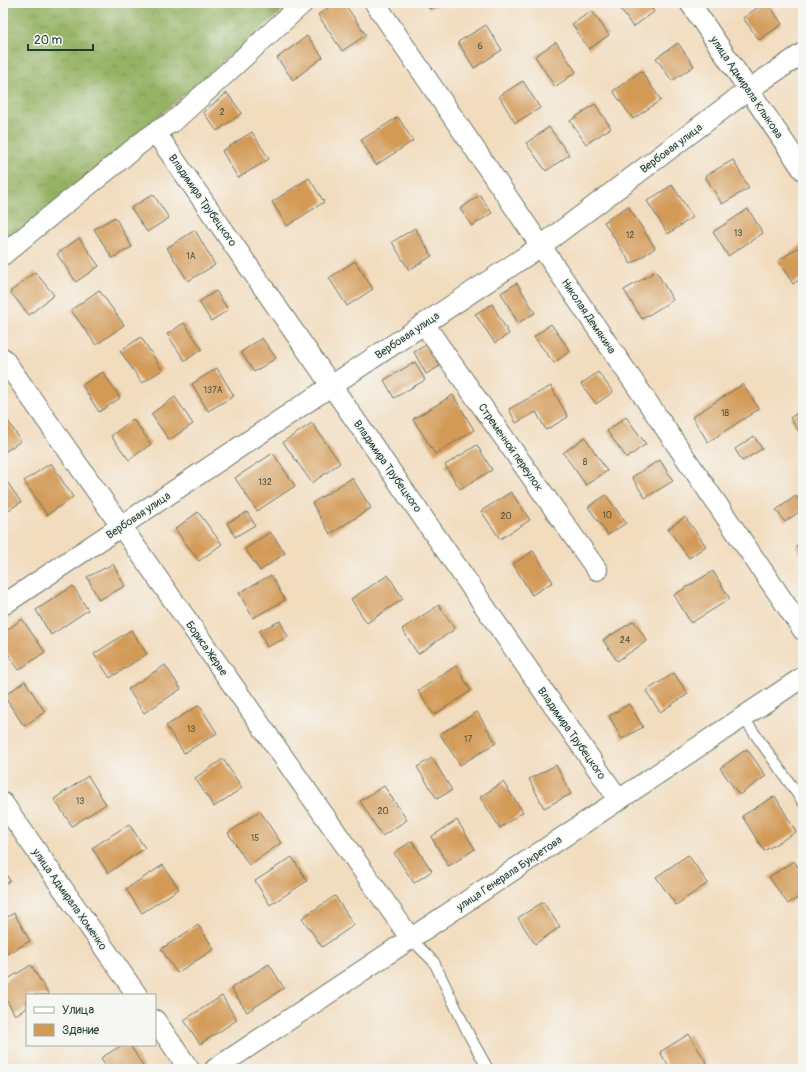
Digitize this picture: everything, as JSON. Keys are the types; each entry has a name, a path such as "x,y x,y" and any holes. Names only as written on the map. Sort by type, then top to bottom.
{"street":[{"path":"3,255 41,223 156,133 173,122 304,3"},
{"name":"Николая Демякина","path":"375,3 803,630"},
{"name":"улица Адмирала Клыкова","path":"690,3 803,170"},
{"name":"Вербовая улица","path":"3,605 541,246 748,90 803,53"},
{"name":"Владимира Трубецкого","path":"156,133 619,800"},
{"name":"Стременной переулок","path":"424,324 597,570"},
{"name":"Бориса Жерве","path":"3,358 411,939"},
{"name":"улица Генерала Букретова","path":"227,1066 411,939 803,677"},
{"name":"улица Адмирала Хоменко","path":"3,804 136,994"},
{"path":"156,1021 189,1069"}],"lane":[{"path":"743,717 803,802"},
{"path":"411,939 434,962 469,1035 488,1069"}],"green space":[{"path":"3,3 291,3 3,249"}],"building":[{"path":"335,3 344,3 366,35 342,51 318,15"},
{"path":"427,3 443,3 429,9"},
{"path":"616,3 647,3 654,12 633,27"},
{"path":"764,3 768,3 782,24 759,40 743,18"},
{"path":"592,11 609,35 589,49 572,24"},
{"path":"486,25 502,50 474,68 458,42"},
{"path":"307,36 323,57 293,80 277,58"},
{"path":"556,42 576,72 555,87 535,56"},
{"path":"678,43 694,66 672,81 656,58"},
{"path":"641,71 661,100 633,119 613,91"},
{"path":"523,81 540,108 515,123 499,96"},
{"path":"227,93 242,113 217,131 203,112"},
{"path":"595,104 611,128 586,144 570,121"},
{"path":"398,117 413,141 376,165 361,140"},
{"path":"549,127 569,155 546,171 526,143"},
{"path":"252,132 269,159 238,178 222,151"},
{"path":"733,160 749,188 722,204 705,176"},
{"path":"309,178 324,202 287,226 272,202"},
{"path":"672,185 693,217 668,234 647,201"},
{"path":"153,194 169,218 147,232 131,208"},
{"path":"480,195 492,213 472,226 460,209"},
{"path":"628,206 655,248 631,264 604,222"},
{"path":"748,209 763,233 728,256 713,232"},
{"path":"115,217 132,247 112,258 94,229"},
{"path":"415,228 432,256 409,270 392,242"},
{"path":"195,230 215,265 188,281 167,248"},
{"path":"79,238 99,266 76,282 57,254"},
{"path":"803,244 803,277 793,284 778,261"},
{"path":"355,261 373,289 347,306 329,278"},
{"path":"656,271 673,300 642,319 624,290"},
{"path":"35,272 54,295 29,315 10,292"},
{"path":"517,283 535,313 518,323 501,293"},
{"path":"99,290 124,325 96,345 71,310"},
{"path":"216,291 228,310 211,321 199,302"},
{"path":"803,292 803,300 799,294"},
{"path":"492,304 509,334 495,343 475,314"},
{"path":"184,323 202,349 185,361 167,334"},
{"path":"551,324 570,351 554,363 534,337"},
{"path":"141,337 162,370 142,383 120,351"},
{"path":"262,338 276,358 254,372 241,352"},
{"path":"428,344 440,366 426,374 414,352"},
{"path":"415,362 425,380 394,398 384,380"},
{"path":"217,368 234,396 208,411 192,384"},
{"path":"103,372 120,398 99,412 82,385"},
{"path":"598,372 613,392 596,404 581,384"},
{"path":"743,384 759,409 708,442 692,417"},
{"path":"551,386 568,417 546,430 536,412 516,423 509,409"},
{"path":"453,395 474,430 435,454 413,419"},
{"path":"175,397 193,424 169,440 151,414"},
{"path":"803,409 803,438 790,418"},
{"path":"626,417 646,444 627,458 607,431"},
{"path":"6,418 21,441 3,453 3,420"},
{"path":"133,419 151,444 129,460 111,436"},
{"path":"312,423 340,463 312,483 283,442"},
{"path":"754,436 762,449 742,461 735,449"},
{"path":"585,437 607,471 586,485 563,453"},
{"path":"477,445 492,470 460,489 445,465"},
{"path":"273,453 295,486 257,511 235,478"},
{"path":"660,460 673,481 645,498 632,477"},
{"path":"51,463 73,497 47,515 24,481"},
{"path":"352,478 371,508 330,534 312,503"},
{"path":"7,482 21,502 3,514 3,485"},
{"path":"511,492 530,520 500,539 481,511"},
{"path":"606,495 626,523 608,535 588,507"},
{"path":"796,496 803,509 785,522 776,510"},
{"path":"198,512 222,544 199,561 175,529"},
{"path":"247,512 255,525 235,537 227,523"},
{"path":"685,517 706,546 689,558 668,529"},
{"path":"270,532 285,553 260,571 245,549"},
{"path":"803,541 803,557 796,546"},
{"path":"533,551 553,582 532,595 513,564"},
{"path":"113,564 125,586 99,600 87,577"},
{"path":"713,571 730,599 691,623 674,595"},
{"path":"271,575 285,600 253,618 239,593"},
{"path":"388,575 403,599 367,623 351,599"},
{"path":"73,586 88,610 51,635 36,610"},
{"path":"439,605 455,629 418,654 402,629"},
{"path":"22,619 45,652 19,670 3,646 3,633"},
{"path":"280,621 288,637 267,647 259,631"},
{"path":"634,621 647,641 617,661 603,640"},
{"path":"131,630 147,654 110,678 94,654"},
{"path":"165,665 181,689 144,713 128,689"},
{"path":"456,666 471,691 434,715 418,691"},
{"path":"674,673 688,694 660,712 646,691"},
{"path":"25,681 45,712 24,726 4,696"},
{"path":"629,704 643,727 622,739 609,716"},
{"path":"199,705 217,733 184,753 166,726"},
{"path":"477,712 496,743 460,765 440,734"},
{"path":"747,749 766,776 739,795 720,768"},
{"path":"432,758 452,790 437,799 417,767"},
{"path":"223,759 242,788 214,807 195,778"},
{"path":"556,765 571,794 544,808 529,779"},
{"path":"88,776 106,804 72,826 54,799"},
{"path":"503,782 523,812 500,828 480,797"},
{"path":"384,786 407,820 382,836 360,801"},
{"path":"775,796 796,832 764,851 742,816"},
{"path":"260,811 281,843 249,865 228,833"},
{"path":"457,820 475,849 449,866 431,837"},
{"path":"129,824 145,848 108,873 92,848"},
{"path":"412,841 432,871 414,883 394,853"},
{"path":"688,855 708,883 676,905 656,877"},
{"path":"292,857 307,881 270,905 255,881"},
{"path":"794,861 803,875 803,894 788,904 769,877"},
{"path":"163,865 179,889 142,913 126,889"},
{"path":"3,869 10,881 3,885"},
{"path":"335,896 354,925 322,947 302,918"},
{"path":"543,902 560,927 535,944 518,918"},
{"path":"14,913 30,941 3,956 3,920"},
{"path":"198,925 214,949 177,973 161,949"},
{"path":"269,964 284,988 247,1012 231,988"},
{"path":"31,965 48,994 26,994 26,1009 15,1015 3,994 3,982"},
{"path":"222,996 237,1020 200,1044 184,1020"},
{"path":"689,1034 707,1064 699,1069 670,1069 660,1052"},
{"path":"120,1046 131,1046 145,1069 108,1069 101,1058"}]}
